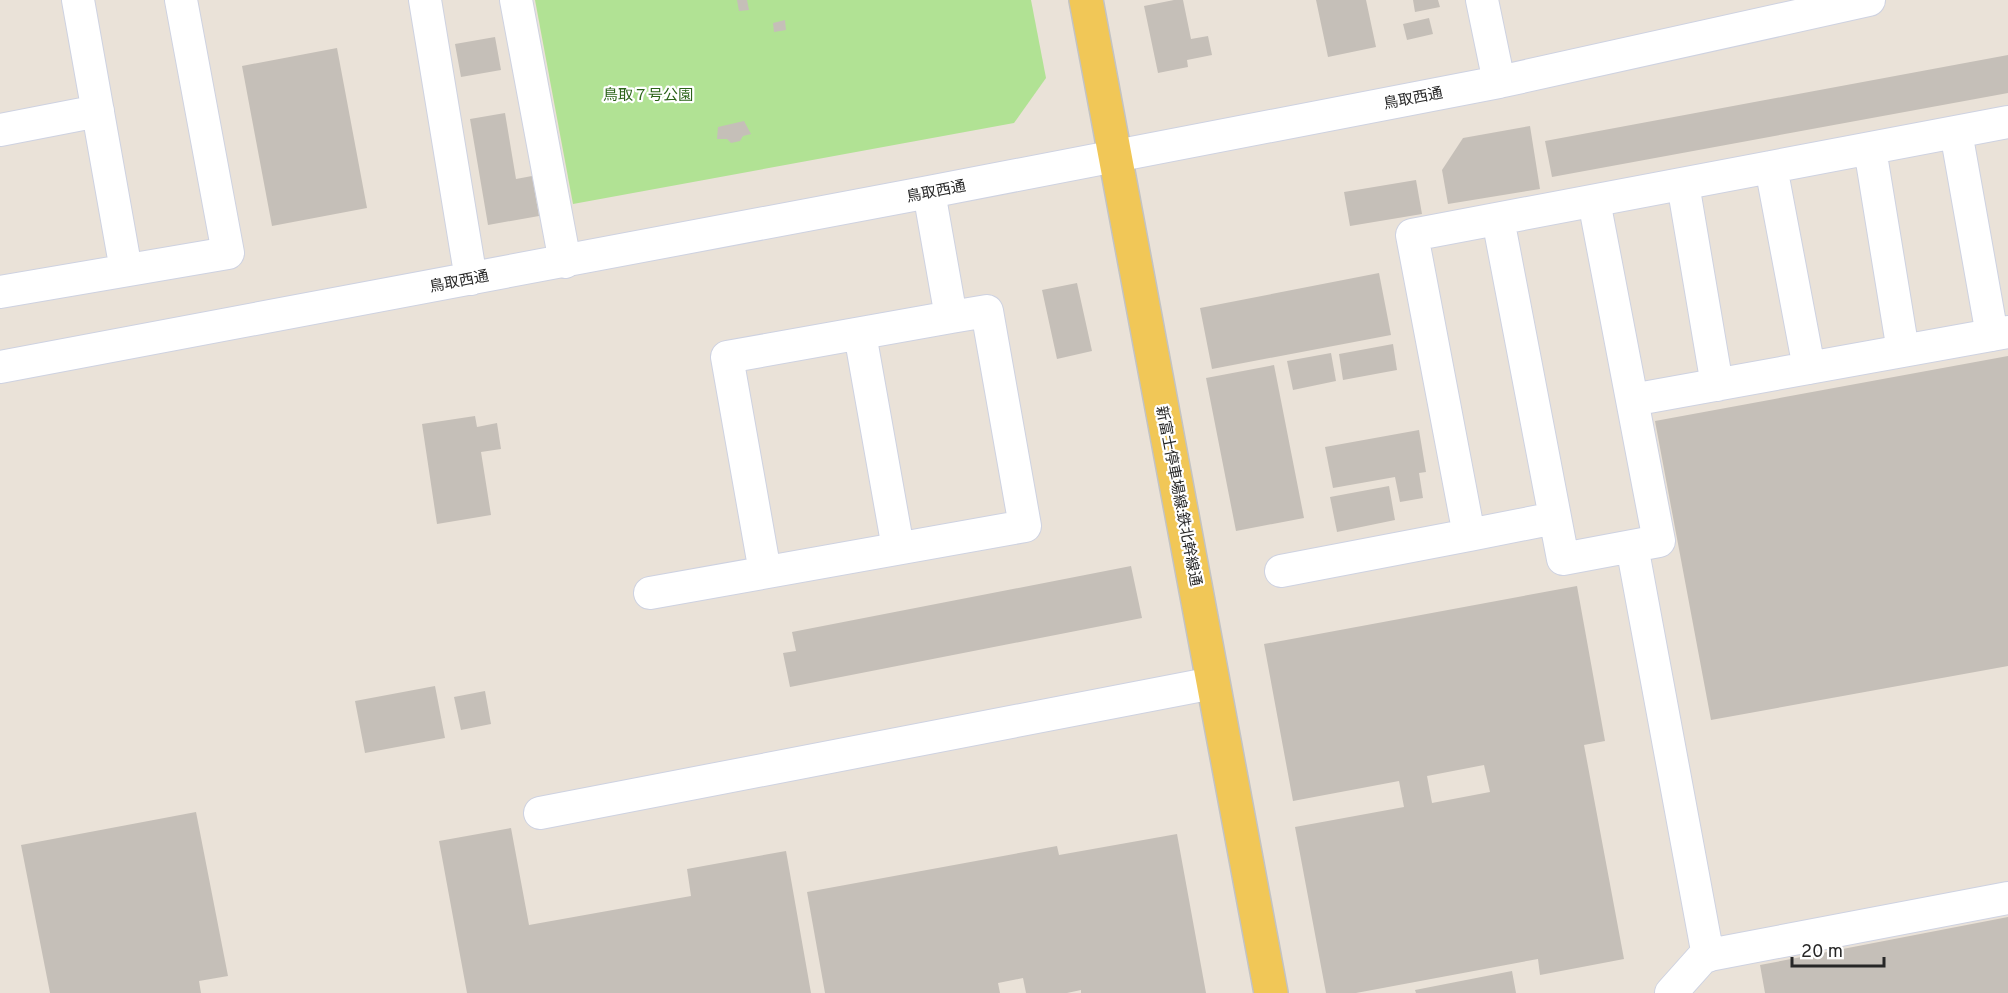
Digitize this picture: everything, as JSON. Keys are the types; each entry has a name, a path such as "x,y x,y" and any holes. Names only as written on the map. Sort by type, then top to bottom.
{"main road":[{"name":"新富士停車場線:鉄北幹線通","path":"1086,0 1271,993"}],"street":[{"path":"78,0 126,270"},
{"path":"0,292 228,253 182,0"},
{"path":"425,0 471,279"},
{"path":"516,0 565,261"},
{"path":"1482,0 1498,82"},
{"name":"鳥取西通","path":"0,367 1498,82 1859,1"},
{"path":"0,130 98,111"},
{"path":"1469,535 1412,235 2008,122"},
{"path":"1632,400 2000,333 1956,132"},
{"path":"1870,149 1903,351"},
{"path":"1771,167 1809,368"},
{"path":"1683,184 1718,385"},
{"path":"929,192 951,317"},
{"path":"1498,219 1563,559 1659,541 1594,201"},
{"path":"650,593 1025,526 987,311 727,357 765,572"},
{"path":"860,334 898,548"},
{"path":"1281,571 1555,518"},
{"path":"1632,546 1708,956"},
{"path":"540,813 1214,684"},
{"path":"1671,993 1704,956 2008,898"}],"green space":[{"name":"鳥取７号公園","path":"535,0 1031,0 1046,78 1014,123 573,204"}],"building":[{"path":"737,0 747,0 749,10 739,11"},
{"path":"1183,0 1191,39 1208,36 1212,55 1187,60 1188,67 1158,73 1144,6"},
{"path":"1316,0 1366,0 1376,47 1328,57"},
{"path":"1413,0 1438,0 1440,7 1415,12"},
{"path":"1429,18 1433,34 1407,40 1403,24"},
{"path":"785,20 786,30 774,32 773,23"},
{"path":"495,37 501,70 461,77 455,44"},
{"path":"337,48 367,208 272,226 242,66"},
{"path":"2008,55 2008,93 1552,177 1545,141"},
{"path":"505,113 516,179 532,176 539,216 488,225 470,119"},
{"path":"744,121 751,134 743,136 740,141 731,143 727,139 717,139 718,127"},
{"path":"1530,126 1540,189 1448,204 1442,170 1463,138"},
{"path":"1416,180 1422,214 1350,226 1344,192"},
{"path":"1379,273 1391,335 1212,369 1200,308"},
{"path":"1077,283 1092,351 1057,359 1042,290"},
{"path":"1393,344 1397,370 1343,380 1339,354"},
{"path":"1331,353 1336,381 1293,390 1287,361"},
{"path":"2008,356 2008,666 1711,720 1655,421"},
{"path":"1274,365 1304,518 1236,531 1206,378"},
{"path":"475,416 477,427 497,423 501,449 481,452 491,515 437,524 422,424"},
{"path":"1419,430 1426,472 1419,473 1423,498 1400,502 1395,477 1333,488 1325,447"},
{"path":"1389,486 1395,520 1337,532 1330,497"},
{"path":"1131,566 1142,618 790,687 783,653 796,651 792,632"},
{"path":"1577,586 1605,741 1584,745 1624,959 1540,975 1538,959 1356,993 1326,993 1295,827 1404,807 1399,781 1293,801 1264,644","holes":["1484,765 1490,792 1432,803 1427,776"]},
{"path":"435,686 445,738 365,753 355,701"},
{"path":"485,691 491,724 461,730 454,697"},
{"path":"196,812 228,976 199,981 201,993 50,993 21,845"},
{"path":"511,828 529,925 691,896 687,869 786,851 811,993 467,993 439,841"},
{"path":"1177,834 1206,993 1081,993 1081,990 1067,993 1026,993 1023,978 998,983 1000,993 825,993 807,892 1057,846 1059,855"},
{"path":"2008,917 2008,993 1765,993 1760,965"},
{"path":"1512,971 1516,993 1416,993 1415,990"}]}
